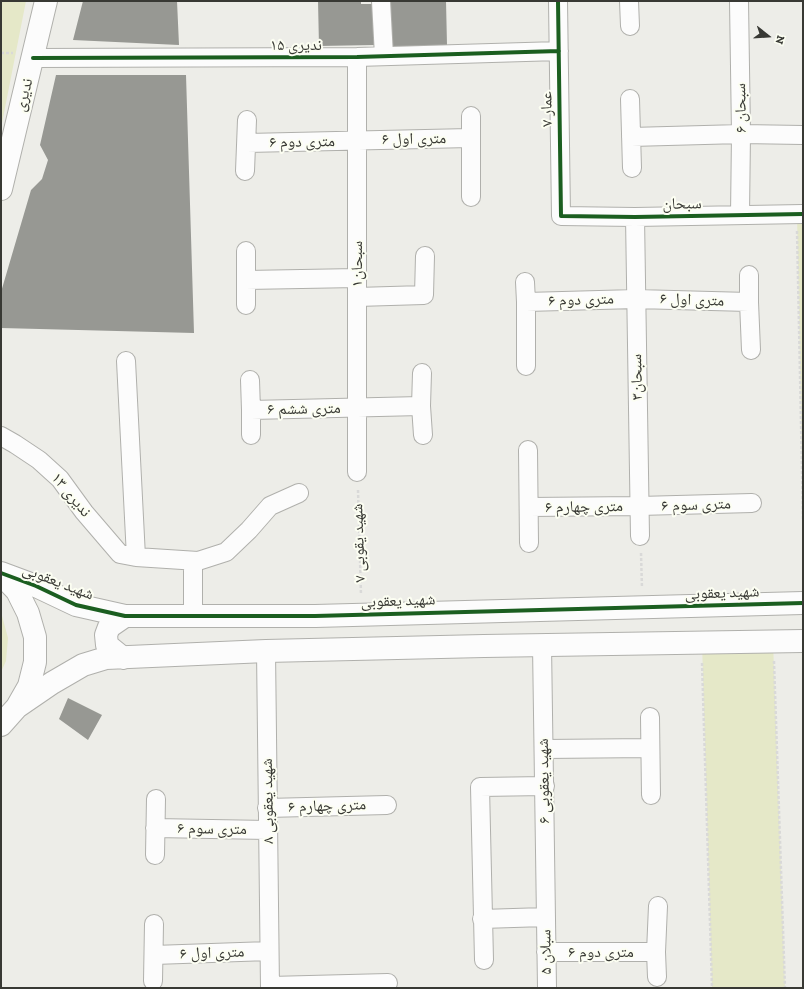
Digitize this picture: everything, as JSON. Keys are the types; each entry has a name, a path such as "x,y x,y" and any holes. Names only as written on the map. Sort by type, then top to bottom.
{"street":[{"name":"ندیری","path":"1,189 8,134 24,56 46,1"},
{"path":"381,1 384,56"},
{"name":"عمار ۷","path":"558,1 561,216"},
{"path":"629,1 630,26"},
{"name":"سبحان ۶","path":"739,1 741,134 740,215"},
{"name":"ندیری ۱۵","path":"24,56 384,56 559,51"},
{"name":"سبحان۱","path":"357,56 357,472"},
{"path":"630,99 632,168"},
{"path":"471,116 471,197"},
{"path":"245,170 247,120"},
{"path":"631,137 741,134 803,135"},
{"name":"۶ متری اول","path":"358,140 470,138"},
{"name":"۶ متری دوم","path":"247,143 358,140"},
{"name":"سبحان","path":"561,216 635,217 800,214"},
{"name":"سبحان۳","path":"635,217 640,536"},
{"path":"246,251 246,305"},
{"path":"357,297 424,295 425,256"},
{"path":"749,275 748,302 750,350"},
{"path":"246,280 357,278"},
{"path":"525,282 526,366"},
{"name":"۶ متری اول","path":"636,299 748,302"},
{"name":"۶ متری دوم","path":"526,302 636,299"},
{"path":"126,361 136,557"},
{"path":"422,374 421,406 423,435"},
{"path":"250,380 251,435"},
{"name":"۶ متری ششم","path":"251,410 421,406"},
{"name":"ندیری ۱۳","path":"1,436 39,460 60,479 84,512 120,554 136,557 198,561 226,552 249,530 270,506 299,493"},
{"path":"528,450 529,543"},
{"name":"۶ متری سوم","path":"639,506 752,503"},
{"name":"۶ متری چهارم","path":"529,507 639,506"},
{"path":"193,561 193,616"},
{"path":"1,573 17,591 28,613 35,637 35,662 29,686 17,707 1,725"},
{"name":"شهید یعقوبی","path":"1,573 36,586 76,605 125,616 362,614 803,603"},
{"path":"123,658 107,645 106,635 109,627 125,616"},
{"path":"17,707 52,683 83,665 106,658 266,651 803,641"},
{"name":"شهید یعقوبی ۶","path":"542,645 545,786 545,917"},
{"name":"شهید یعقوبی ۸","path":"266,651 270,987"},
{"path":"650,718 651,795"},
{"path":"544,749 650,748"},
{"path":"484,960 480,787 545,786"},
{"path":"154,855 156,799"},
{"name":"۶ متری چهارم","path":"267,808 387,805"},
{"name":"۶ متری سوم","path":"155,828 268,830"},
{"path":"657,977 656,952 658,906"},
{"path":"482,919 545,917"},
{"name":"سبلان ۵","path":"545,917 547,988"},
{"path":"153,981 154,924"},
{"name":"۶ متری اول","path":"154,955 269,951"},
{"name":"۶ متری دوم","path":"546,952 656,952"},
{"path":"270,987 388,983"}],"path":[{"path":"1,53 24,56"},
{"path":"800,214 803,519"},
{"path":"640,536 643,607"},
{"path":"773,641 785,988"},
{"path":"702,642 712,988"}],"green space":[{"path":"1,1 26,1 2,123 1,123"},
{"path":"797,214 803,214 803,519"},
{"path":"1,612 8,638 6,661 1,672"},
{"path":"773,641 785,988 712,988 702,642"}],"building":[{"path":"83,1 177,1 179,45 73,40"},
{"path":"318,1 361,1 361,4 373,4 374,45 319,46"},
{"path":"388,1 446,1 447,45 389,47"},
{"path":"56,75 186,75 194,333 1,328 1,292 31,190 42,179 48,160 40,145"},
{"path":"68,698 102,715 88,740 59,719"}],"cycle path":[{"path":"558,1 561,216 635,217 803,214"},
{"path":"33,58 357,57 559,51"},
{"path":"1,573 36,586 76,605 125,616 315,616 803,603"}]}
